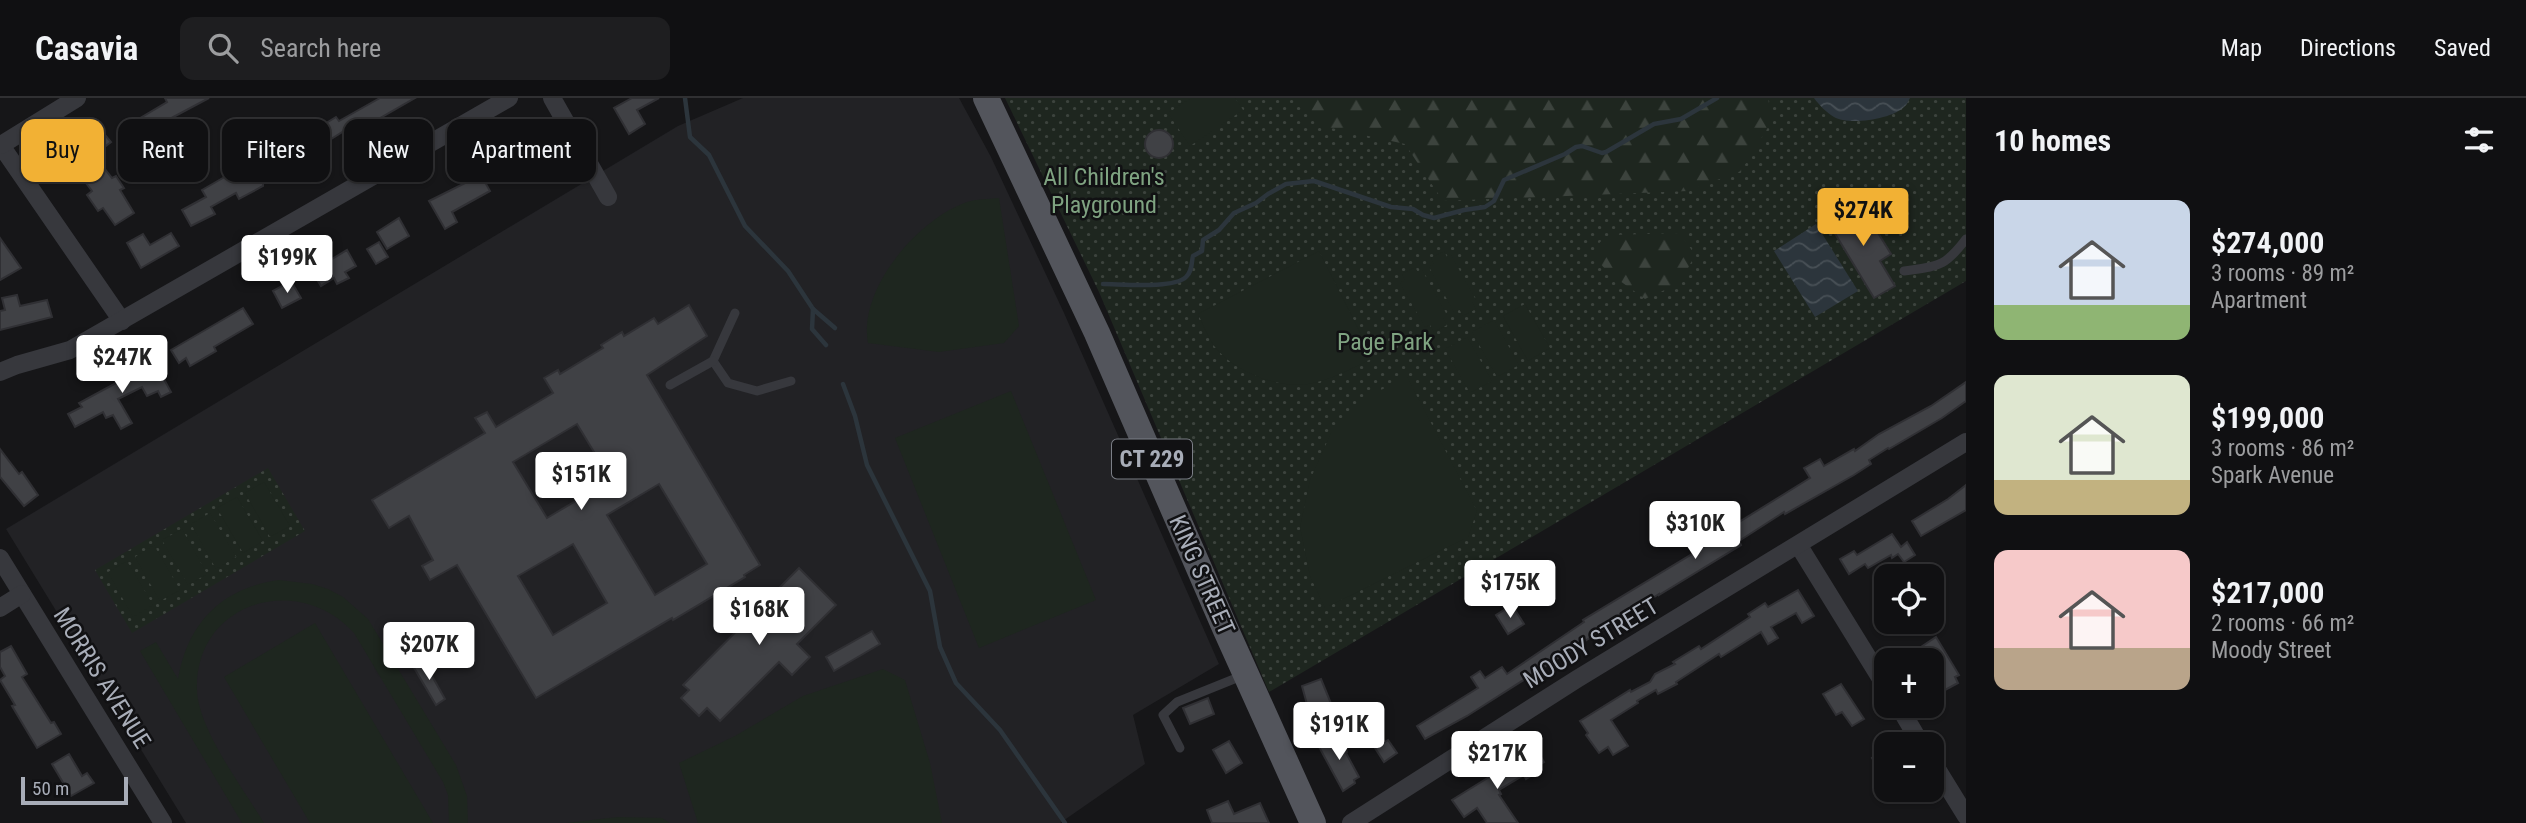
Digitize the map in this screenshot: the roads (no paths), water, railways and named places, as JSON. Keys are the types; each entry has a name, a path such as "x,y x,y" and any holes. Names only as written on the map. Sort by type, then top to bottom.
{"main road":[{"name":"KING STREET","path":"986,98 1097,333 1313,823"}],"street":[{"path":"76,98 1,145 122,321"},
{"path":"0,372 70,350 509,98"},
{"path":"552,98 608,197"},
{"name":"MOODY STREET","path":"1351,823 1577,679 1966,442"},
{"path":"1799,546 1874,668"},
{"name":"MORRIS AVENUE","path":"0,558 163,823"},
{"path":"0,608 22,594"},
{"path":"1944,780 1966,816"}],"lane":[{"path":"1904,271 1940,266 1952,258 1966,239"},
{"path":"670,385 713,361 736,313"},
{"path":"713,361 728,383 758,391 791,381"},
{"path":"1180,748 1163,715 1177,702 1246,674"}],"water":[{"path":"1814,98 1910,98 1905,106 1890,115 1850,121 1834,117"},
{"path":"1816,224 1858,291 1815,317 1774,251"}],"waterway":[{"path":"685,98 690,137 709,155 745,226 788,271 813,309 812,329 826,345"},
{"path":"1103,284 1134,285 1180,281 1190,272 1193,256 1202,251 1203,240 1219,230 1234,213 1286,184 1314,181 1391,207 1413,209 1434,218 1485,207 1494,201 1504,180 1576,147 1606,152 1654,124 1681,119 1717,98"},
{"path":"813,309 835,328"},
{"path":"843,384 855,416 867,465 930,591 940,647 956,683 1000,730 1065,823"}],"park label":[{"name":"All Children's Playground","path":"1104,191"},
{"name":"Page Park","path":"1385,342"}]}
